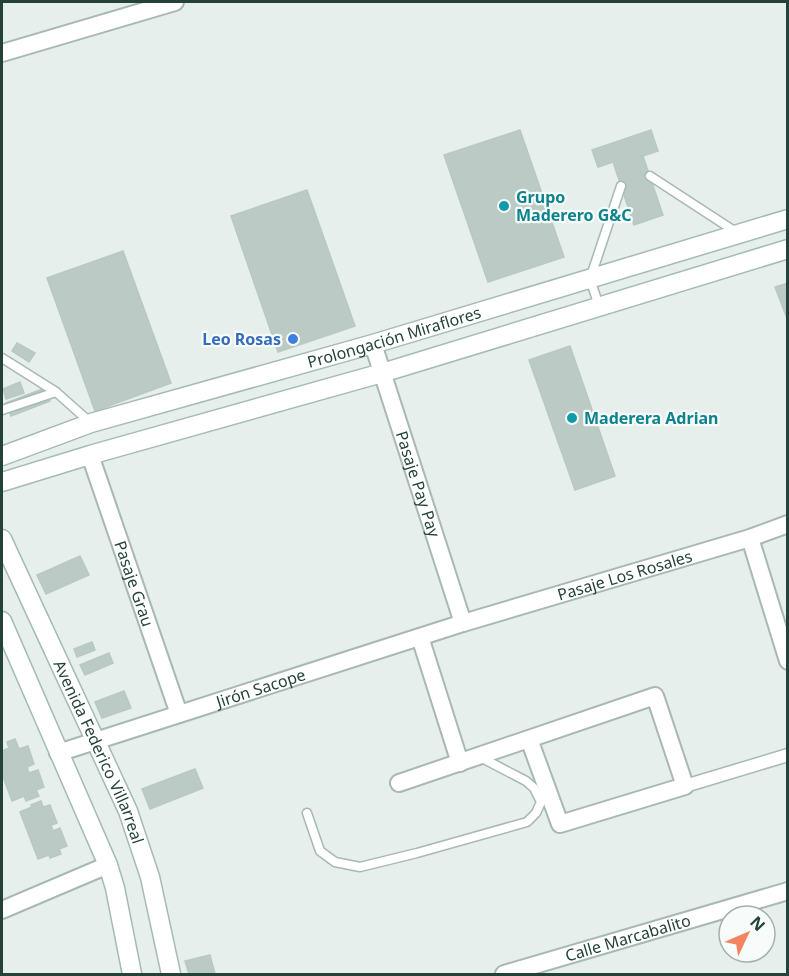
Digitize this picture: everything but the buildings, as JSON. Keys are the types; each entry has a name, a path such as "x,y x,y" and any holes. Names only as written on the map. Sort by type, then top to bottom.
{"main road":[{"name":"Prolongación Miraflores","path":"2,456 91,423 373,344 788,219"},
{"name":"Prolongación Miraflores","path":"2,482 90,454 382,373 788,249"},
{"name":"Avenida Federico Villarreal","path":"2,539 128,811 150,877 171,975"},
{"path":"2,621 108,865 115,888 132,975"}],"street":[{"path":"2,53 175,2"},
{"name":"Pasaje Pay Pay","path":"373,344 463,623"},
{"name":"Pasaje Grau","path":"90,454 179,714"},
{"name":"Pasaje Los Rosales","path":"463,623 788,524"},
{"path":"750,537 788,660"},
{"name":"Jirón Sacope","path":"58,753 463,623"},
{"path":"420,637 460,763"},
{"path":"399,783 655,696 685,786"},
{"path":"529,739 560,824 788,755"},
{"path":"2,910 108,865"},
{"name":"Calle Marcabalito","path":"504,975 525,972 788,891"}],"lane":[{"path":"650,176 739,234"},
{"path":"599,306 590,279 621,186"},
{"path":"2,358 56,392 91,423"},
{"path":"2,410 56,392"},
{"path":"307,813 320,850 335,862 360,867 417,854 527,822 536,813 541,802 534,788 526,781 479,756"}],"place":[{"name":"Grupo Maderero G&C","path":"504,206"},
{"name":"Leo Rosas","path":"293,339"},
{"name":"Maderera Adrian","path":"572,418"}]}
